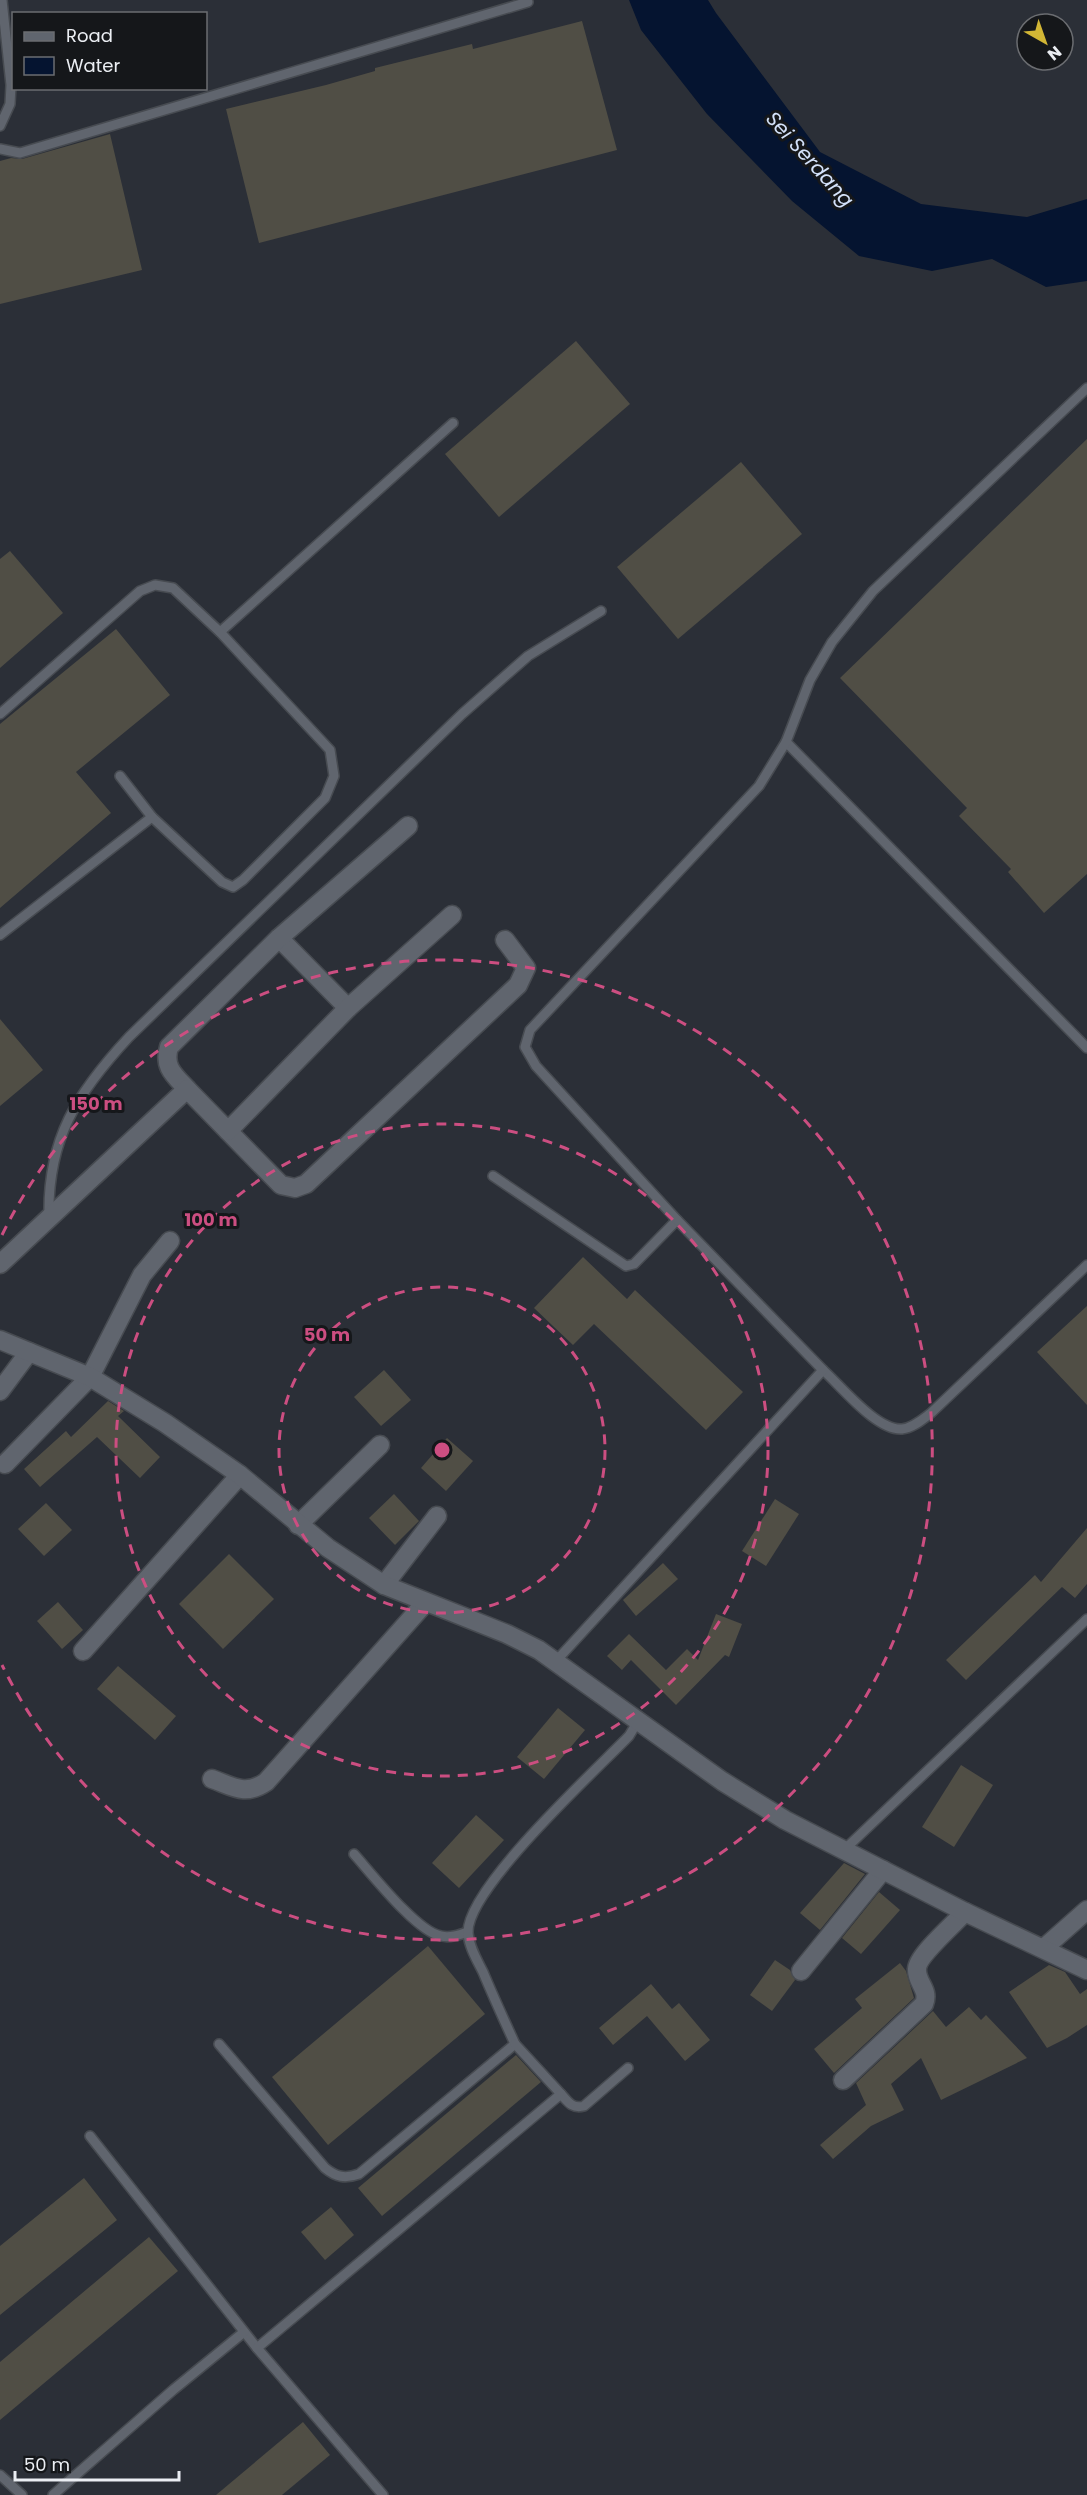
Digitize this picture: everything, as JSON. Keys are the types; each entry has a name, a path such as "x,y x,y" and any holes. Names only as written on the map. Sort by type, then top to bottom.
{"street":[{"path":"408,826 279,938 169,1047 166,1058 170,1070 281,1185 295,1188 306,1184 518,985 526,968 505,940"},
{"path":"228,1131 348,1008 452,915"},
{"path":"279,938 348,1008"},
{"path":"0,1264 187,1089"},
{"path":"5,1464 90,1377 142,1275 171,1241"},
{"path":"0,1340 90,1377 165,1423 240,1475 298,1525 384,1585 507,1634 556,1661 752,1801 965,1912 1087,1970"},
{"path":"0,1391 29,1352"},
{"path":"298,1525 380,1445"},
{"path":"83,1650 240,1475"},
{"path":"384,1585 437,1516"},
{"path":"212,1779 241,1790 255,1789 266,1782 425,1603"},
{"path":"801,1971 883,1870"},
{"path":"1044,1948 1087,1910"},
{"path":"843,2080 924,2004 926,1992 916,1971 917,1966 935,1943 965,1912"}],"lane":[{"path":"0,126 10,104 11,85 2,0"},
{"path":"0,149 20,153 528,2"},
{"path":"1087,388 873,591 832,642 810,680 786,742 759,786 530,1030 525,1047 536,1066 677,1220 823,1370 878,1422 890,1428 904,1429 917,1424 931,1413 1087,1265"},
{"path":"220,632 453,423"},
{"path":"0,714 140,591 155,585 173,588 220,632 330,750 334,776 325,798 243,880 233,887 222,882 152,817 120,776"},
{"path":"49,1218 49,1198 56,1150 74,1106 99,1070 129,1038 462,714 528,656 601,611"},
{"path":"786,742 1087,1048"},
{"path":"0,935 152,817"},
{"path":"493,1176 626,1266 634,1264 677,1220"},
{"path":"556,1661 823,1370"},
{"path":"844,1850 1087,1619"},
{"path":"628,2068 584,2106 570,2105 515,2044 472,1949 468,1932 478,1904 505,1863 629,1736 638,1721"},
{"path":"354,1854 411,1916 430,1932 440,1936 452,1936 468,1932"},
{"path":"219,2044 324,2168 334,2175 347,2178 359,2174 515,2044"},
{"path":"257,2348 561,2094"},
{"path":"90,2136 243,2332 383,2495"},
{"path":"53,2495 243,2332"},
{"path":"0,2475 22,2495"}],"water":[{"name":"Sei Serdang","path":"629,0 708,0 820,152 921,204 1027,217 1087,199 1087,281 1046,287 992,259 932,271 859,256 792,201 707,114 641,30"}],"building":[{"path":"582,21 617,150 259,243 226,109 326,85 375,71 375,68 472,44 473,49"},
{"path":"110,134 142,270 0,304 0,161 11,158 22,159"},
{"path":"576,341 630,404 499,517 445,454"},
{"path":"1087,439 1087,874 1044,913 1008,872 1011,869 959,816 967,808 840,678"},
{"path":"741,462 802,534 678,639 617,567"},
{"path":"10,551 63,613 0,668 0,559"},
{"path":"116,629 170,695 76,772 111,813 0,908 0,724"},
{"path":"0,1019 43,1070 0,1106"},
{"path":"583,1257 627,1299 635,1290 743,1392 706,1430 594,1324 573,1345 534,1308"},
{"path":"1087,1306 1087,1405 1037,1352"},
{"path":"384,1370 411,1400 381,1426 354,1397"},
{"path":"108,1401 124,1411 118,1416 160,1457 140,1478 97,1437 40,1487 24,1469 66,1431 71,1437"},
{"path":"447,1438 473,1461 446,1491 421,1468"},
{"path":"394,1494 419,1521 395,1545 369,1518"},
{"path":"775,1499 799,1514 766,1566 742,1551"},
{"path":"46,1503 72,1530 44,1556 18,1529"},
{"path":"1087,1528 1087,1584 1075,1598 1062,1587 966,1680 946,1660 1035,1575 1041,1582"},
{"path":"229,1554 274,1599 223,1649 179,1604"},
{"path":"663,1563 678,1579 636,1616 623,1600"},
{"path":"58,1602 83,1630 62,1649 37,1621"},
{"path":"716,1614 742,1624 729,1657 725,1655 676,1705 631,1660 622,1670 607,1656 629,1634 666,1670 687,1649 698,1660"},
{"path":"118,1666 176,1716 155,1740 97,1689"},
{"path":"558,1708 585,1730 544,1779 517,1757"},
{"path":"961,1765 993,1785 954,1847 922,1827"},
{"path":"476,1815 504,1840 459,1888 432,1863"},
{"path":"844,1863 865,1874 820,1930 800,1913"},
{"path":"879,1892 900,1910 861,1954 842,1938"},
{"path":"428,1946 485,2014 328,2145 272,2077"},
{"path":"775,1960 790,1970 795,1980 772,2011 750,1995"},
{"path":"900,1963 906,1971 914,1998 834,2073 814,2049 862,2008 855,1999"},
{"path":"1049,1965 1065,1972 1080,1994 1087,1989 1087,2025 1047,2048 1009,1992"},
{"path":"651,1984 672,2009 679,2003 710,2040 685,2061 647,2016 613,2045 599,2028"},
{"path":"969,2007 981,2020 986,2015 1027,2058 941,2100 921,2058 891,2084 904,2110 871,2126 833,2159 820,2145 866,2105 856,2083 933,2011 946,2027"},
{"path":"516,2055 541,2082 382,2216 358,2188"},
{"path":"84,2178 117,2220 0,2315 0,2246"},
{"path":"331,2207 354,2235 325,2260 301,2232"},
{"path":"149,2237 178,2271 0,2420 0,2362"},
{"path":"303,2422 330,2455 282,2495 216,2495"}]}
